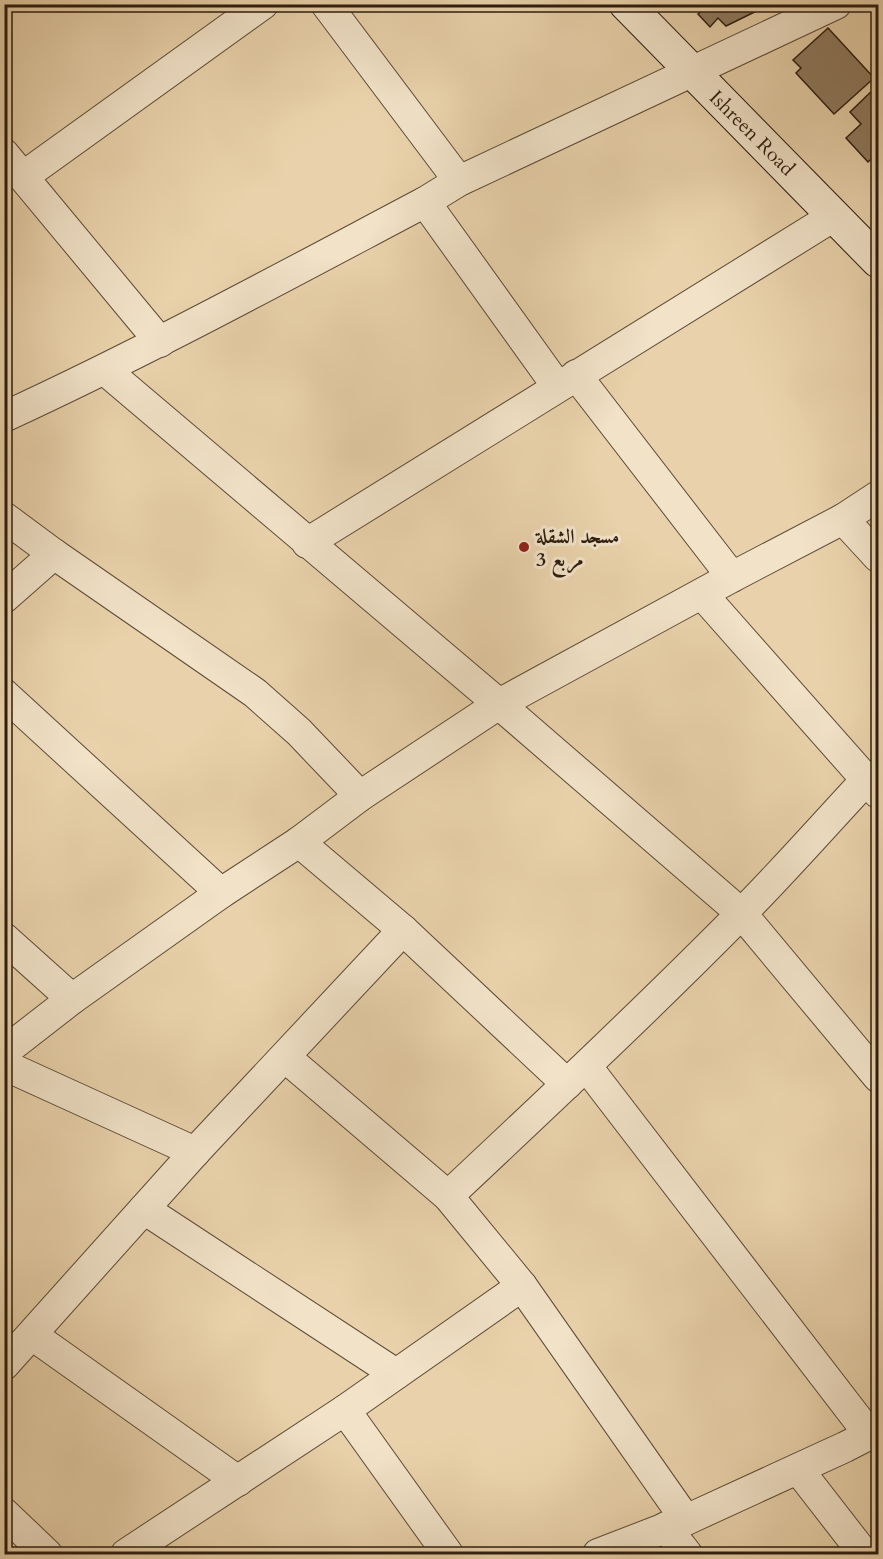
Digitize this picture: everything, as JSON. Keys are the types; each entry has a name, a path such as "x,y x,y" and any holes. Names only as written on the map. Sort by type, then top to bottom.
{"street":[{"path":"24,176 263,4"},
{"path":"326,4 459,181"},
{"name":"Ishreen Road","path":"626,4 879,261"},
{"path":"4,417 160,342 424,202 459,181 836,4"},
{"path":"4,154 160,342"},
{"path":"424,202 567,381 732,577"},
{"path":"307,543 834,216"},
{"path":"105,370 499,704 741,914 879,1077"},
{"path":"4,1052 72,999 221,893 299,842 360,796 499,704 843,519 879,496"},
{"path":"4,517 255,693 299,732 360,796"},
{"path":"843,519 879,557"},
{"path":"4,597 54,554"},
{"path":"448,1196 577,1076 873,786 702,594"},
{"path":"4,694 221,893"},
{"path":"299,842 577,1076 874,1432 676,1524 598,1554"},
{"path":"4,1365 195,1152 403,930"},
{"path":"4,938 72,999"},
{"path":"285,1058 448,1196 522,1286 676,1524 687,1554"},
{"path":"4,1065 195,1152"},
{"path":"144,1209 396,1374"},
{"path":"126,1554 345,1410 522,1286"},
{"path":"32,1335 238,1481"},
{"path":"345,1410 448,1554"},
{"path":"798,1469 864,1554"},
{"path":"4,1514 47,1554"}],"building":[{"path":"709,4 771,4 726,26 718,18 710,27 698,14"},
{"path":"828,28 874,78 834,114 796,73 801,68 793,60"},
{"path":"878,85 878,153 868,162 846,138 861,124 850,112"}],"place":[{"name":"مسجد الشقلة مربع 3","path":"524,547"}]}
